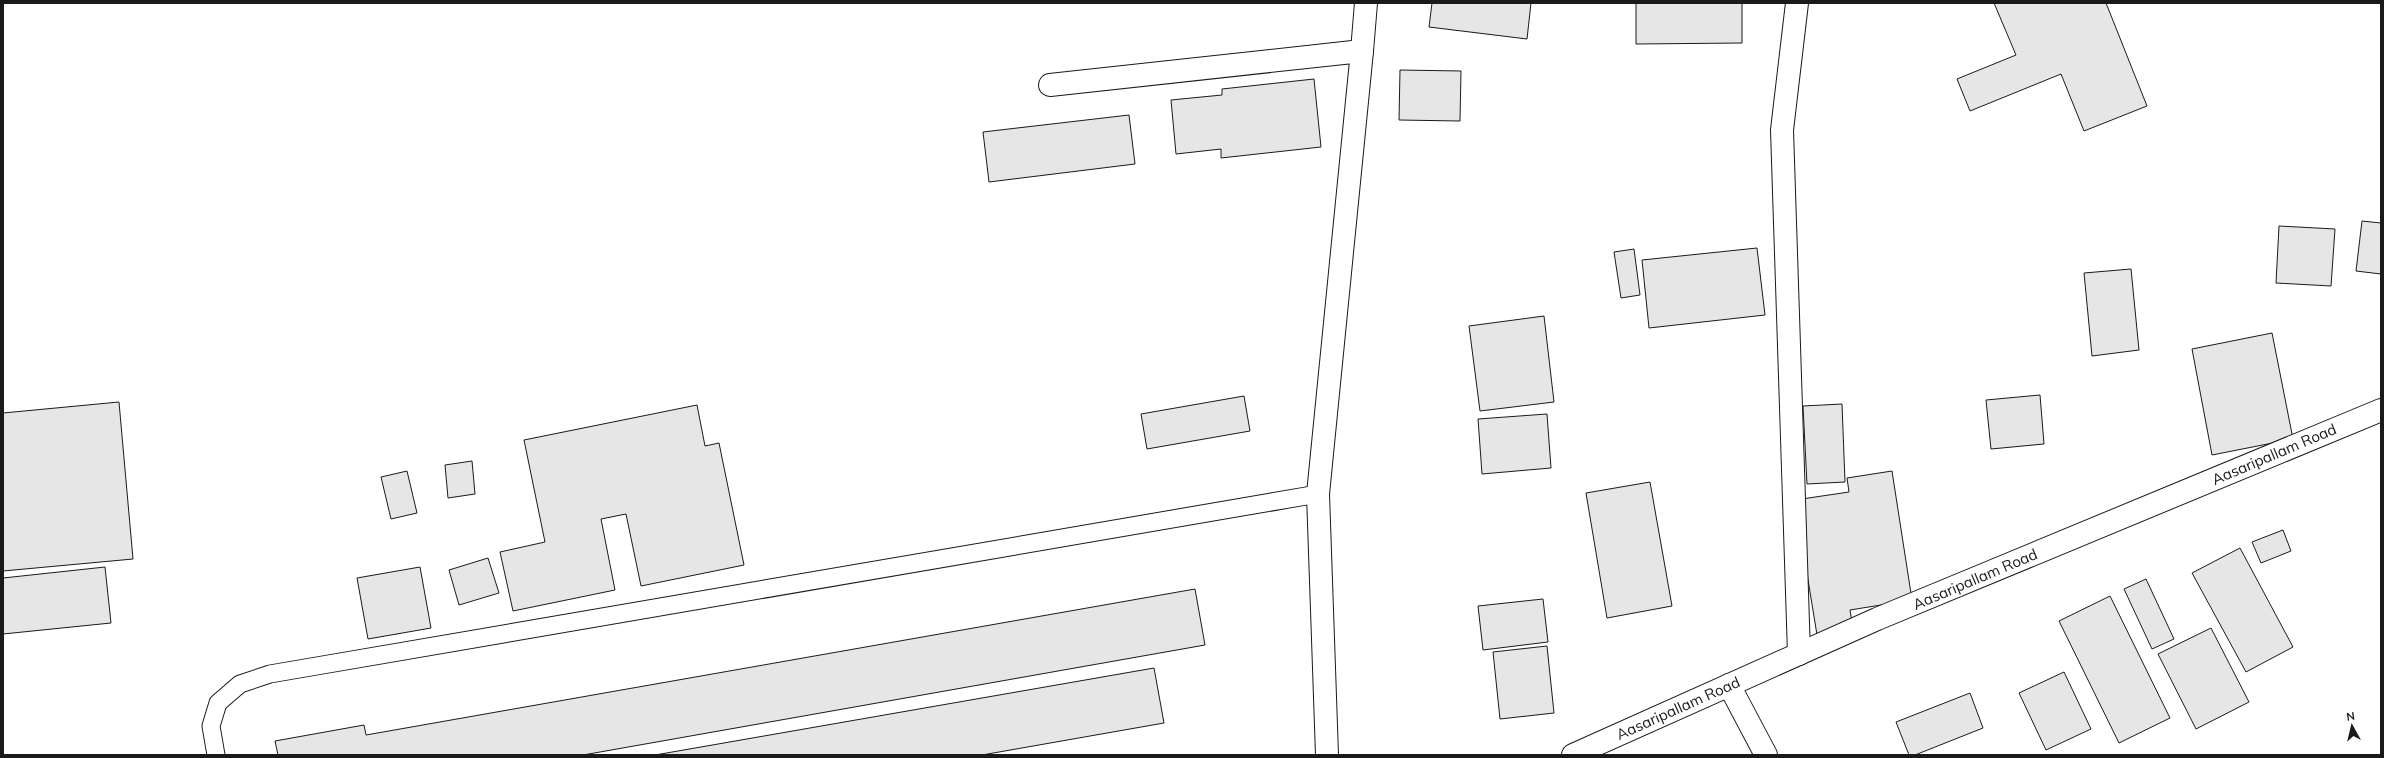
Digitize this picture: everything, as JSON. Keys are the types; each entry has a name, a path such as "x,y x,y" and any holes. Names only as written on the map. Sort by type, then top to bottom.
{"street":[{"path":"1327,755 1318,494 1366,3"},
{"path":"1797,3 1782,130 1799,654"},
{"path":"1050,85 1362,51"},
{"name":"Aasaripallam Road","path":"1573,755 1885,616 2381,410"},
{"path":"1729,685 1766,755"}],"lane":[{"path":"216,755 211,726 218,703 240,684 270,674 1318,494"}],"building":[{"path":"1432,3 1531,3 1527,39 1429,27"},
{"path":"1636,3 1742,3 1742,43 1636,44"},
{"path":"1994,3 2106,3 2147,106 2084,131 2061,74 1970,111 1957,79 2016,55"},
{"path":"1400,70 1461,71 1460,121 1399,120"},
{"path":"1314,79 1321,147 1221,158 1221,149 1176,154 1171,100 1222,95 1222,89"},
{"path":"1129,115 1135,164 989,182 983,132"},
{"path":"2362,221 2381,223 2381,274 2356,271"},
{"path":"2279,226 2335,229 2331,286 2276,283"},
{"path":"1757,248 1765,315 1649,328 1642,260"},
{"path":"1634,249 1640,295 1621,298 1614,252"},
{"path":"2131,269 2139,350 2092,356 2084,273"},
{"path":"1544,316 1554,402 1480,411 1469,326"},
{"path":"2272,333 2293,439 2212,455 2192,349"},
{"path":"2040,395 2044,444 1991,449 1986,400"},
{"path":"1244,396 1250,431 1147,449 1141,414"},
{"path":"119,402 133,559 3,571 3,413"},
{"path":"1842,404 1845,482 1807,484 1803,406"},
{"path":"697,405 705,446 719,443 744,565 641,586 626,514 601,519 615,590 513,611 500,552 545,542 524,440"},
{"path":"1547,414 1551,468 1482,474 1478,419"},
{"path":"472,461 475,494 448,498 445,465"},
{"path":"407,471 417,513 391,519 381,477"},
{"path":"1892,471 1912,600 1850,610 1854,635 1818,641 1795,500 1849,492 1847,478"},
{"path":"1650,482 1672,606 1607,618 1586,493"},
{"path":"2283,530 2291,551 2261,563 2252,542"},
{"path":"2240,548 2293,647 2246,672 2192,573"},
{"path":"488,558 499,593 459,605 449,570"},
{"path":"105,567 111,623 3,634 3,578"},
{"path":"420,567 431,628 368,639 357,578"},
{"path":"2146,579 2174,639 2152,649 2124,589"},
{"path":"1195,589 1205,645 583,755 278,755 275,741 364,725 366,735"},
{"path":"2110,596 2170,718 2119,743 2059,621"},
{"path":"1543,599 1548,642 1483,650 1478,606"},
{"path":"2211,628 2249,702 2196,729 2158,654"},
{"path":"1547,646 1554,713 1500,719 1493,652"},
{"path":"1154,668 1164,723 982,755 655,755"},
{"path":"2064,672 2091,729 2046,750 2019,693"},
{"path":"1970,693 1983,728 1915,755 1909,755 1896,722"}]}
